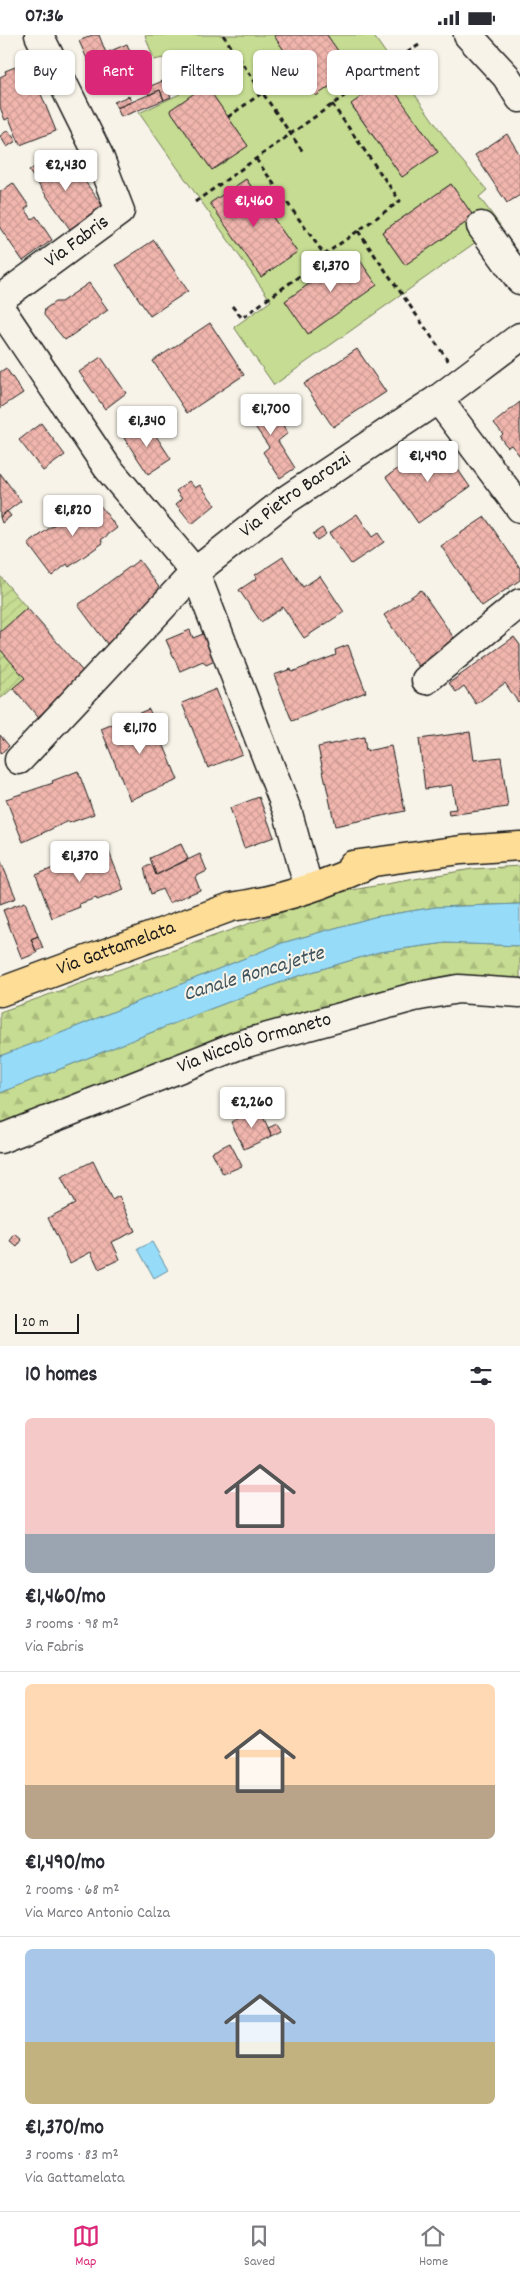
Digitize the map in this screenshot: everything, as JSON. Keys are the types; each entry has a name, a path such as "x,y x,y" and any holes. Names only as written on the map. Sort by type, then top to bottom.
{"main road":[{"name":"Via Gattamelata","path":"0,992 231,907 256,892 305,875 336,867 461,850 520,846"},
{"name":"Via Gattamelata","path":"231,907 262,902 337,879 369,864"}],"street":[{"name":"Via Fabris","path":"0,299 120,211 99,156 39,35"},
{"path":"468,35 506,76 520,98"},
{"path":"481,226 520,280"},
{"path":"0,308 107,467 196,572 288,813 305,875"},
{"name":"Via Pietro Barozzi","path":"19,760 196,572 286,501 438,399 520,337"},
{"path":"438,399 520,508"},
{"path":"426,680 520,603"},
{"name":"Via Niccolò Ormaneto","path":"0,1139 239,1045 414,997 450,990 520,993"}],"path":[{"path":"223,35 253,79"},
{"path":"410,50 418,45"},
{"path":"228,117 258,95"},
{"path":"264,95 303,152"},
{"path":"195,202 345,95"},
{"path":"324,255 400,201 332,104"},
{"path":"232,306 242,318 326,257 256,159"},
{"path":"358,231 461,380"},
{"path":"262,299 269,298"}],"green space":[{"path":"145,35 276,35 285,50 253,50 253,95 316,96 327,88 327,95 364,95 351,105 402,177 437,152 397,95 415,95 458,156 487,190 479,197 500,225 274,385 234,327 271,301 139,113 178,95 192,95 170,110 212,170 248,146 212,95 243,95 243,50 162,50 162,58 154,60 152,50","holes":["246,179 297,252 262,276 211,204","451,184 474,217 405,265 382,232","354,253 377,285 308,333 285,301"]},
{"path":"327,35 373,35 384,50 337,50"},
{"path":"0,576 27,608 0,632"},
{"path":"0,649 25,678 0,699"},
{"path":"520,866 520,904 436,907 374,917 282,943 0,1056 0,1012 335,893 472,869"},
{"path":"446,943 520,946 520,988 459,980 0,1131 0,1093 295,977 379,952"}],"water":[{"name":"Canale Roncajette","path":"520,904 520,946 446,943 379,952 295,977 0,1093 0,1056 282,943 374,917 436,907"},
{"path":"152,1242 168,1270 154,1278 138,1249"}],"building":[{"path":"92,35 99,35 105,50 85,50 85,54 79,41"},
{"path":"327,35 337,50 327,50 327,88 316,96 315,95 317,95 317,50 284,50 274,36"},
{"path":"127,44 129,50 113,50"},
{"path":"15,67 15,95 41,95 56,131 20,145 9,118 5,120 0,107 0,77 6,74 5,71"},
{"path":"162,81 162,95 160,90 152,94 152,85"},
{"path":"160,90 164,100 121,117 117,108 152,95"},
{"path":"162,95 170,95 171,97 164,100"},
{"path":"192,95 213,95 248,146 212,170 170,110"},
{"path":"364,95 397,95 438,152 402,177 351,104"},
{"path":"129,96 131,102 117,108 114,102"},
{"path":"8,130 16,141 7,147 0,136"},
{"path":"507,134 520,155 520,195 507,203 475,155"},
{"path":"55,152 73,177 79,173 104,208 72,232 29,171"},
{"path":"246,179 297,252 261,277 210,203"},
{"path":"13,183 29,206 25,209 32,219 36,216 52,240 23,261 0,228 0,192"},
{"path":"451,184 474,217 405,265 382,232"},
{"path":"154,240 188,291 150,316 116,265"},
{"path":"354,252 377,285 308,334 285,301"},
{"path":"89,283 108,310 65,340 44,315 45,309 55,302 61,302"},
{"path":"210,323 244,375 187,413 153,361"},
{"path":"357,349 386,392 333,427 304,384"},
{"path":"101,357 126,393 105,409 79,372"},
{"path":"6,368 23,393 0,408 0,372"},
{"path":"265,398 288,433 278,441 295,468 280,478 263,452 269,447 245,412"},
{"path":"520,402 520,456 511,445 508,447 505,444 500,437 503,434 494,423"},
{"path":"147,422 171,459 148,474 124,438"},
{"path":"41,423 65,455 43,471 19,440"},
{"path":"435,443 447,460 450,458 470,487 418,523 386,477"},
{"path":"0,473 21,501 0,517"},
{"path":"189,481 195,488 200,485 215,505 192,524 176,504 182,499 176,491"},
{"path":"93,496 117,528 101,540 103,543 69,567 67,564 52,576 28,544"},
{"path":"7,511 11,516 2,523 0,517"},
{"path":"357,514 372,537 378,533 384,542 351,564 329,533"},
{"path":"485,517 520,568 520,580 482,606 441,546"},
{"path":"322,528 326,534 317,540 313,534"},
{"path":"283,557 303,587 320,576 344,612 304,638 283,607 261,622 239,590 257,578 255,575"},
{"path":"139,560 161,590 110,648 78,605"},
{"path":"421,590 456,641 418,666 384,615"},
{"path":"27,608 86,675 38,717 13,688 25,678 0,649 0,632"},
{"path":"190,630 193,638 208,632 219,659 206,665 203,661 180,671 166,640"},
{"path":"514,637 520,645 520,700 518,702 505,683 476,704 464,686 456,692 449,683"},
{"path":"348,645 366,692 292,721 274,675 291,669 292,672 336,655 335,650"},
{"path":"216,689 242,754 208,768 182,703"},
{"path":"149,709 178,780 130,800 101,729"},
{"path":"470,732 474,760 501,757 508,807 449,815 448,810 456,809 452,785 425,789 419,739"},
{"path":"0,735 9,746 0,754"},
{"path":"364,737 366,751 391,746 405,811 335,826 318,747"},
{"path":"78,771 94,814 69,823 69,821 23,842 6,799 53,783 52,781"},
{"path":"259,797 274,837 244,848 230,808"},
{"path":"181,844 188,859 156,875 150,858"},
{"path":"107,847 124,890 97,900 96,898 79,904 80,907 52,918 36,875 63,864 64,868 81,861 80,858"},
{"path":"200,854 207,871 195,877 200,890 169,903 162,889 151,894 144,868 152,864 156,875"},
{"path":"0,859 16,898 0,904"},
{"path":"25,902 38,936 31,939 37,953 22,959 3,910"},
{"path":"38,936 43,948 36,951 31,939"},
{"path":"259,1108 272,1136 244,1149 231,1122"},
{"path":"277,1124 282,1131 272,1136 268,1128"},
{"path":"230,1143 242,1166 223,1174 212,1152"},
{"path":"93,1161 112,1200 119,1196 135,1231 112,1242 120,1259 99,1269 91,1252 70,1263 48,1218 75,1204 61,1177"},
{"path":"15,1234 22,1240 17,1247 10,1241"}]}
